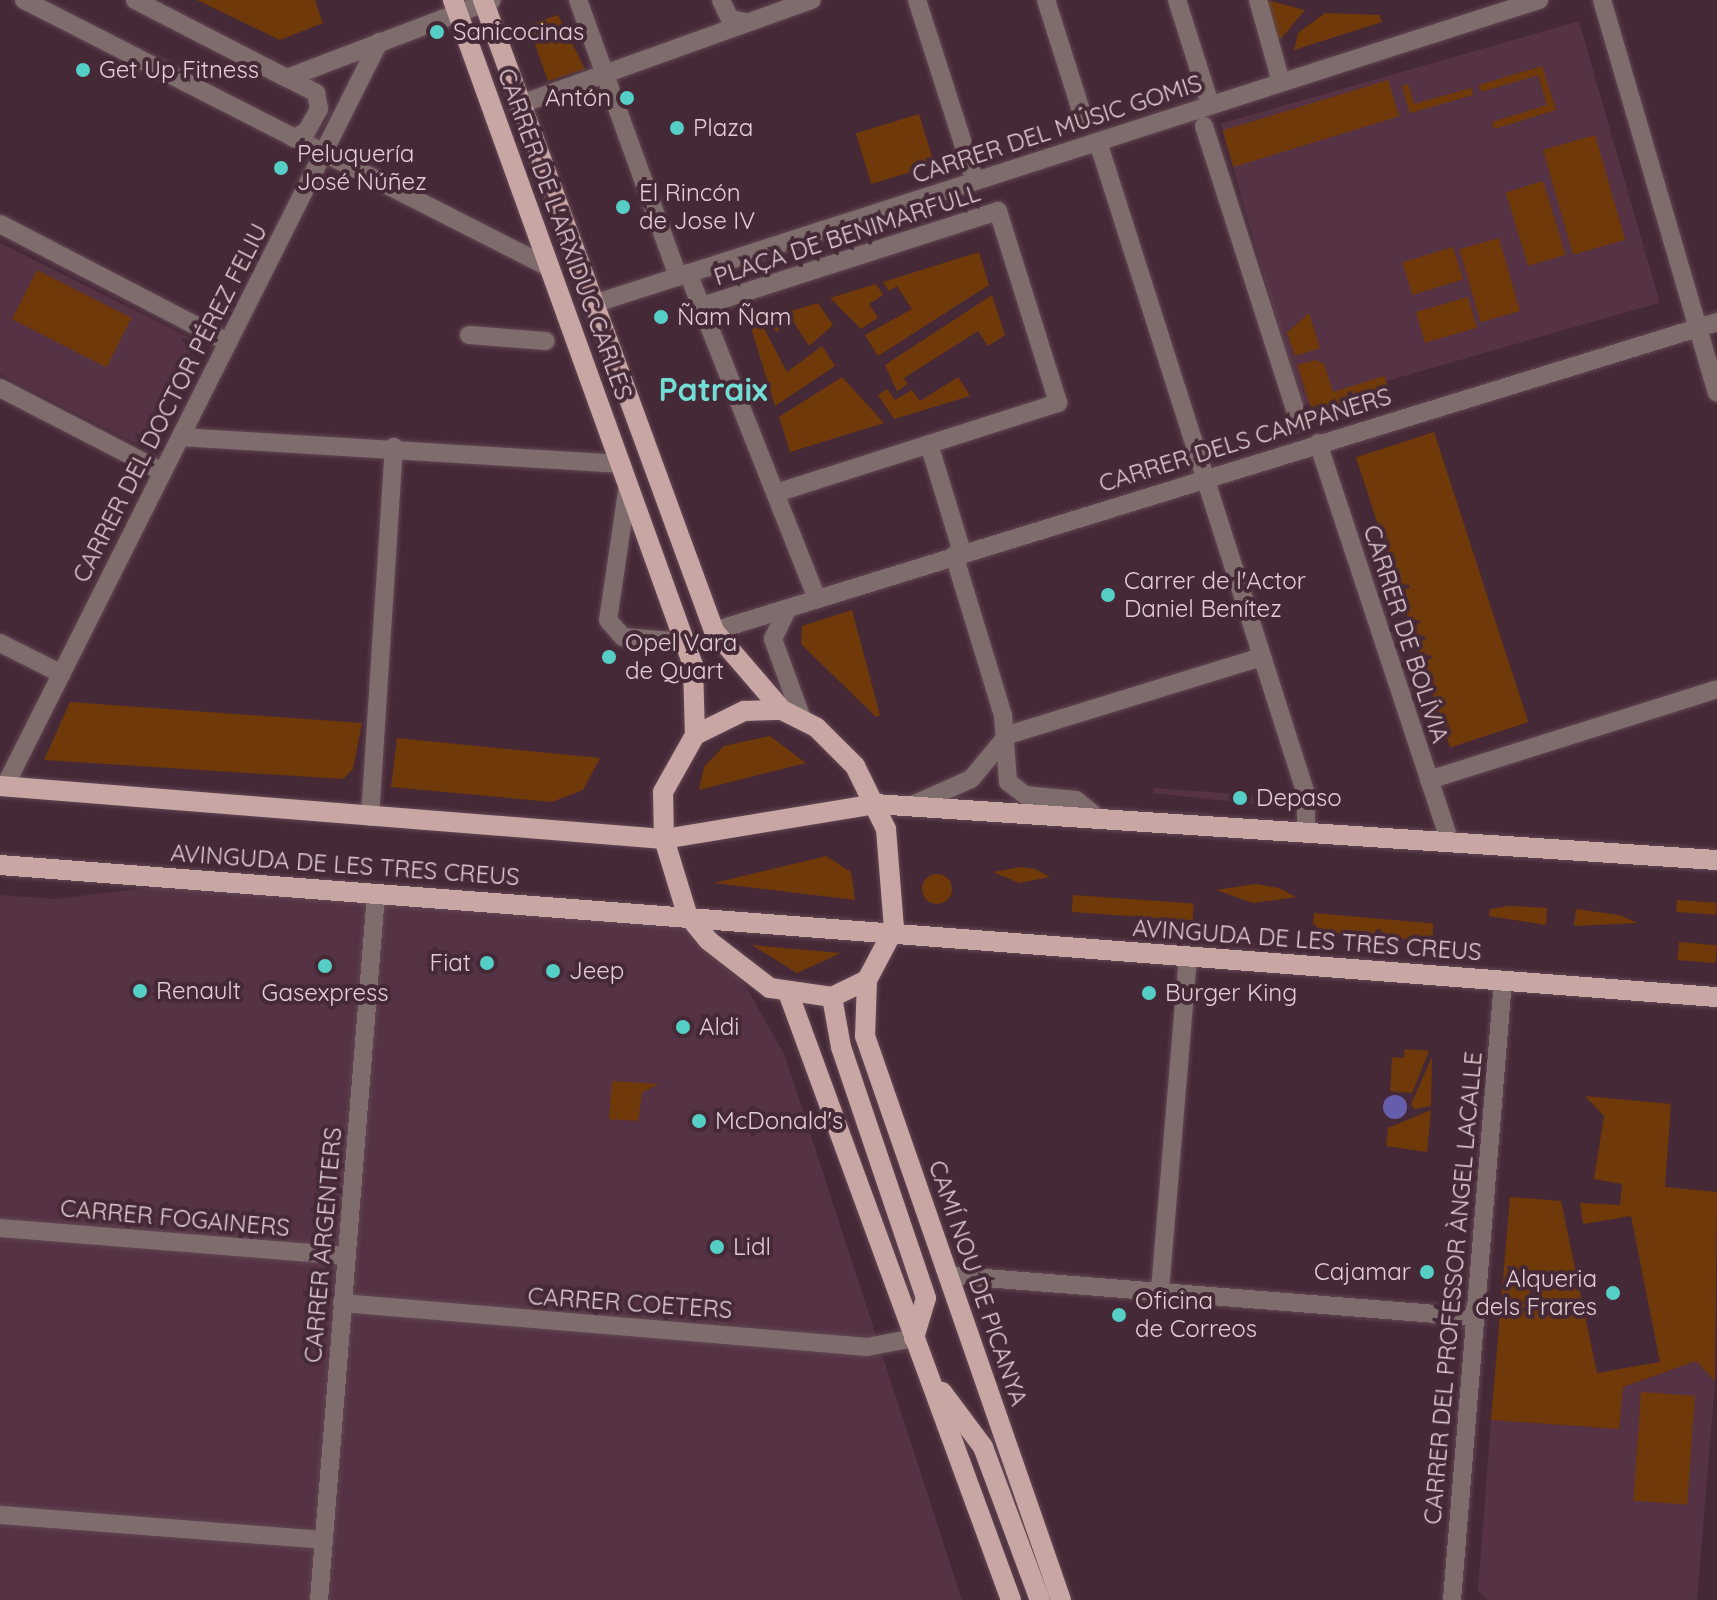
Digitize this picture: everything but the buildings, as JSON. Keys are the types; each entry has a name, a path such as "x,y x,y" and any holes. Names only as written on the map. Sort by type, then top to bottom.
{"main road":[{"name":"CARRER DE L'ARXIDUC CARLES","path":"486,1 518,105 590,305 714,631 791,713"},
{"name":"CARRER DE L'ARXIDUC CARLES","path":"455,6 684,642 697,685 695,735"},
{"path":"744,711 791,713 855,766 886,829 894,929 867,980 832,997 789,995 750,977 687,914 664,839 663,792 695,735 744,711"},
{"name":"AVINGUDA DE LES TRES CREUS","path":"2,786 664,839 875,804 1093,814 1717,860"},
{"name":"AVINGUDA DE LES TRES CREUS","path":"0,865 894,929 1188,958 1717,997"},
{"name":"CAMÍ NOU DE PICANYA","path":"867,980 865,1036 1061,1600"},
{"path":"789,995 1011,1600"},
{"path":"832,997 926,1298 914,1338"},
{"path":"928,1372 983,1447 1040,1600"}],"street":[{"path":"24,0 550,268"},
{"path":"135,0 316,93 319,109 306,132 293,138"},
{"name":"PLAÇA DE BENIMARFULL","path":"578,0 683,275 699,307 767,483 779,492 817,599"},
{"path":"721,0 730,19 745,22"},
{"path":"518,105 812,0"},
{"name":"PLAÇA DE BENIMARFULL","path":"917,0 975,181"},
{"path":"1046,0 1084,120"},
{"path":"1177,0 1210,104"},
{"path":"1258,0 1281,82"},
{"path":"1602,0 1717,393"},
{"path":"287,78 379,42 455,6 486,1"},
{"name":"CARRER DEL MÚSIC GOMIS","path":"590,305 1530,1"},
{"name":"CARRER DEL DOCTOR PÉREZ FELIU","path":"2,786 62,674 379,42"},
{"path":"1204,126 1299,422"},
{"path":"1098,142 1306,794 1306,829"},
{"name":"PLAÇA DE BENIMARFULL","path":"699,307 998,211 1058,403 779,492"},
{"path":"0,224 228,342"},
{"name":"CARRER DELS CAMPANERS","path":"714,631 958,553 1717,322"},
{"path":"469,335 546,341"},
{"path":"0,388 163,472"},
{"path":"181,437 394,447 621,464"},
{"name":"CARRER DE BOLÍVIA","path":"1318,443 1449,839"},
{"path":"929,444 1008,735 1003,771 1016,790 1076,800 1093,814"},
{"path":"370,817 394,447"},
{"name":"CARRER DE L'ARXIDUC CARLES","path":"628,485 608,620 623,637 684,642"},
{"path":"788,608 773,639 791,713"},
{"path":"0,643 62,674"},
{"path":"908,807 971,779 1008,735 1261,657"},
{"path":"1429,780 1717,689"},
{"name":"CARRER ARGENTERS","path":"319,1600 376,894"},
{"path":"1160,1290 1188,958"},
{"name":"CARRER DEL PROFESSOR ÀNGEL LACALLE","path":"1452,1600 1503,981"},
{"name":"CARRER FOGAINERS","path":"0,1228 346,1256"},
{"path":"948,1275 1474,1317"},
{"name":"CARRER COETERS","path":"342,1303 867,1347 914,1338"},
{"path":"0,1515 324,1540"}],"shaded area":[{"path":"197,0 315,0 323,23 280,40"},
{"path":"1266,0 1305,10 1279,41"},
{"path":"1325,13 1379,15 1382,22 1294,50 1298,33"},
{"path":"558,15 585,69 548,81 528,25"},
{"path":"1579,21 1660,303 1301,405 1220,124"},
{"path":"1542,66 1556,110 1494,129 1492,122 1547,105 1538,75 1481,92 1479,85"},
{"path":"1388,80 1399,116 1234,167 1223,131"},
{"path":"1408,84 1414,104 1471,88 1473,95 1410,113 1402,86"},
{"path":"919,114 934,165 871,184 856,133"},
{"path":"1595,135 1625,240 1573,255 1543,150"},
{"path":"1543,181 1566,255 1528,266 1506,192"},
{"path":"1499,238 1520,311 1481,322 1460,249"},
{"path":"0,243 196,341 143,447 0,374"},
{"path":"1453,247 1463,280 1412,295 1402,262"},
{"path":"979,252 989,285 878,356 865,335 912,309 897,286 889,291 883,282"},
{"path":"37,270 131,318 106,367 12,319"},
{"path":"876,284 883,295 869,304 878,318 861,329 830,298"},
{"path":"992,295 1005,335 988,346 978,331 904,378 908,384 897,391 885,365"},
{"path":"1468,297 1477,328 1425,343 1416,312"},
{"path":"818,303 833,325 809,346 793,321 776,332 767,318"},
{"path":"1309,313 1320,348 1295,356 1287,333"},
{"path":"760,321 787,372 822,346 835,366 775,406 750,324"},
{"path":"1315,360 1324,364 1333,392 1384,376 1389,390 1313,414 1297,365"},
{"path":"842,377 884,423 790,452 779,417"},
{"path":"958,377 970,396 894,419 878,395 887,389 895,400 912,390 920,401"},
{"path":"1434,432 1528,722 1450,747 1356,457"},
{"path":"852,610 880,715 876,717 801,644 802,626"},
{"path":"70,702 362,723 353,769 343,779 44,760"},
{"path":"770,736 806,763 699,790 704,767 724,746"},
{"path":"397,738 600,758 583,790 552,802 391,787"},
{"path":"1153,788 1253,795 1253,804 1153,793"},
{"path":"826,856 851,872 855,900 714,883"},
{"path":"1021,867 1035,869 1050,877 1019,883 993,872"},
{"path":"937,874 948,878 952,889 948,900 937,904 926,900 922,889 926,878"},
{"path":"257,875 681,918 740,976 785,1056 962,1600 0,1600 0,895 55,899"},
{"path":"1255,884 1279,888 1296,897 1253,903 1216,890"},
{"path":"1073,895 1194,903 1193,920 1072,912"},
{"path":"1677,900 1717,903 1716,915 1676,912"},
{"path":"1510,906 1547,908 1546,925 1489,916 1490,909"},
{"path":"1576,909 1619,915 1638,923 1574,926"},
{"path":"1314,913 1434,923 1432,941 1312,931"},
{"path":"1679,942 1717,945 1715,963 1677,960"},
{"path":"752,945 841,953 797,973"},
{"path":"1405,1049 1429,1051 1412,1093 1390,1091 1392,1057 1404,1058"},
{"path":"1432,1057 1431,1106 1414,1109 1411,1104"},
{"path":"612,1081 659,1084 642,1092 638,1121 609,1119"},
{"path":"1395,1095 1406,1102 1407,1107 1400,1118 1395,1119 1384,1112 1383,1107 1390,1096"},
{"path":"1585,1096 1671,1104 1665,1187 1717,1192 1715,1381 1696,1361 1623,1387 1619,1429 1491,1420 1510,1197 1561,1201 1597,1373 1660,1362 1631,1216 1583,1224 1580,1203 1620,1205 1622,1184 1594,1179 1604,1116"},
{"path":"1431,1110 1427,1152 1386,1146 1388,1128"},
{"path":"1696,1361 1715,1381 1697,1600 1488,1600 1478,1591 1491,1420 1619,1429 1623,1387"},
{"path":"1641,1392 1695,1396 1687,1505 1633,1501"}],"place":[{"name":"Sanicocinas","path":"437,32"},
{"name":"Get Up Fitness","path":"83,70"},
{"name":"Antón","path":"627,98"},
{"name":"Plaza","path":"677,128"},
{"name":"Peluquería José Núñez","path":"281,168"},
{"name":"El Rincón de Jose IV","path":"623,207"},
{"name":"Ñam Ñam","path":"661,317"},
{"name":"Carrer de l'Actor Daniel Benítez","path":"1108,595"},
{"name":"Opel Vara de Quart","path":"609,657"},
{"name":"Depaso","path":"1240,798"},
{"name":"Fiat","path":"487,963"},
{"name":"Gasexpress","path":"325,966"},
{"name":"Jeep","path":"553,971"},
{"name":"Renault","path":"140,991"},
{"name":"Burger King","path":"1149,993"},
{"name":"Aldi","path":"683,1027"},
{"name":"McDonald's","path":"699,1121"},
{"name":"Lidl","path":"717,1247"},
{"name":"Cajamar","path":"1427,1272"},
{"name":"Alqueria dels Frares","path":"1613,1293"},
{"name":"Oficina de Correos","path":"1119,1315"}],"district":[{"name":"Patraix","path":"713,389"}]}
